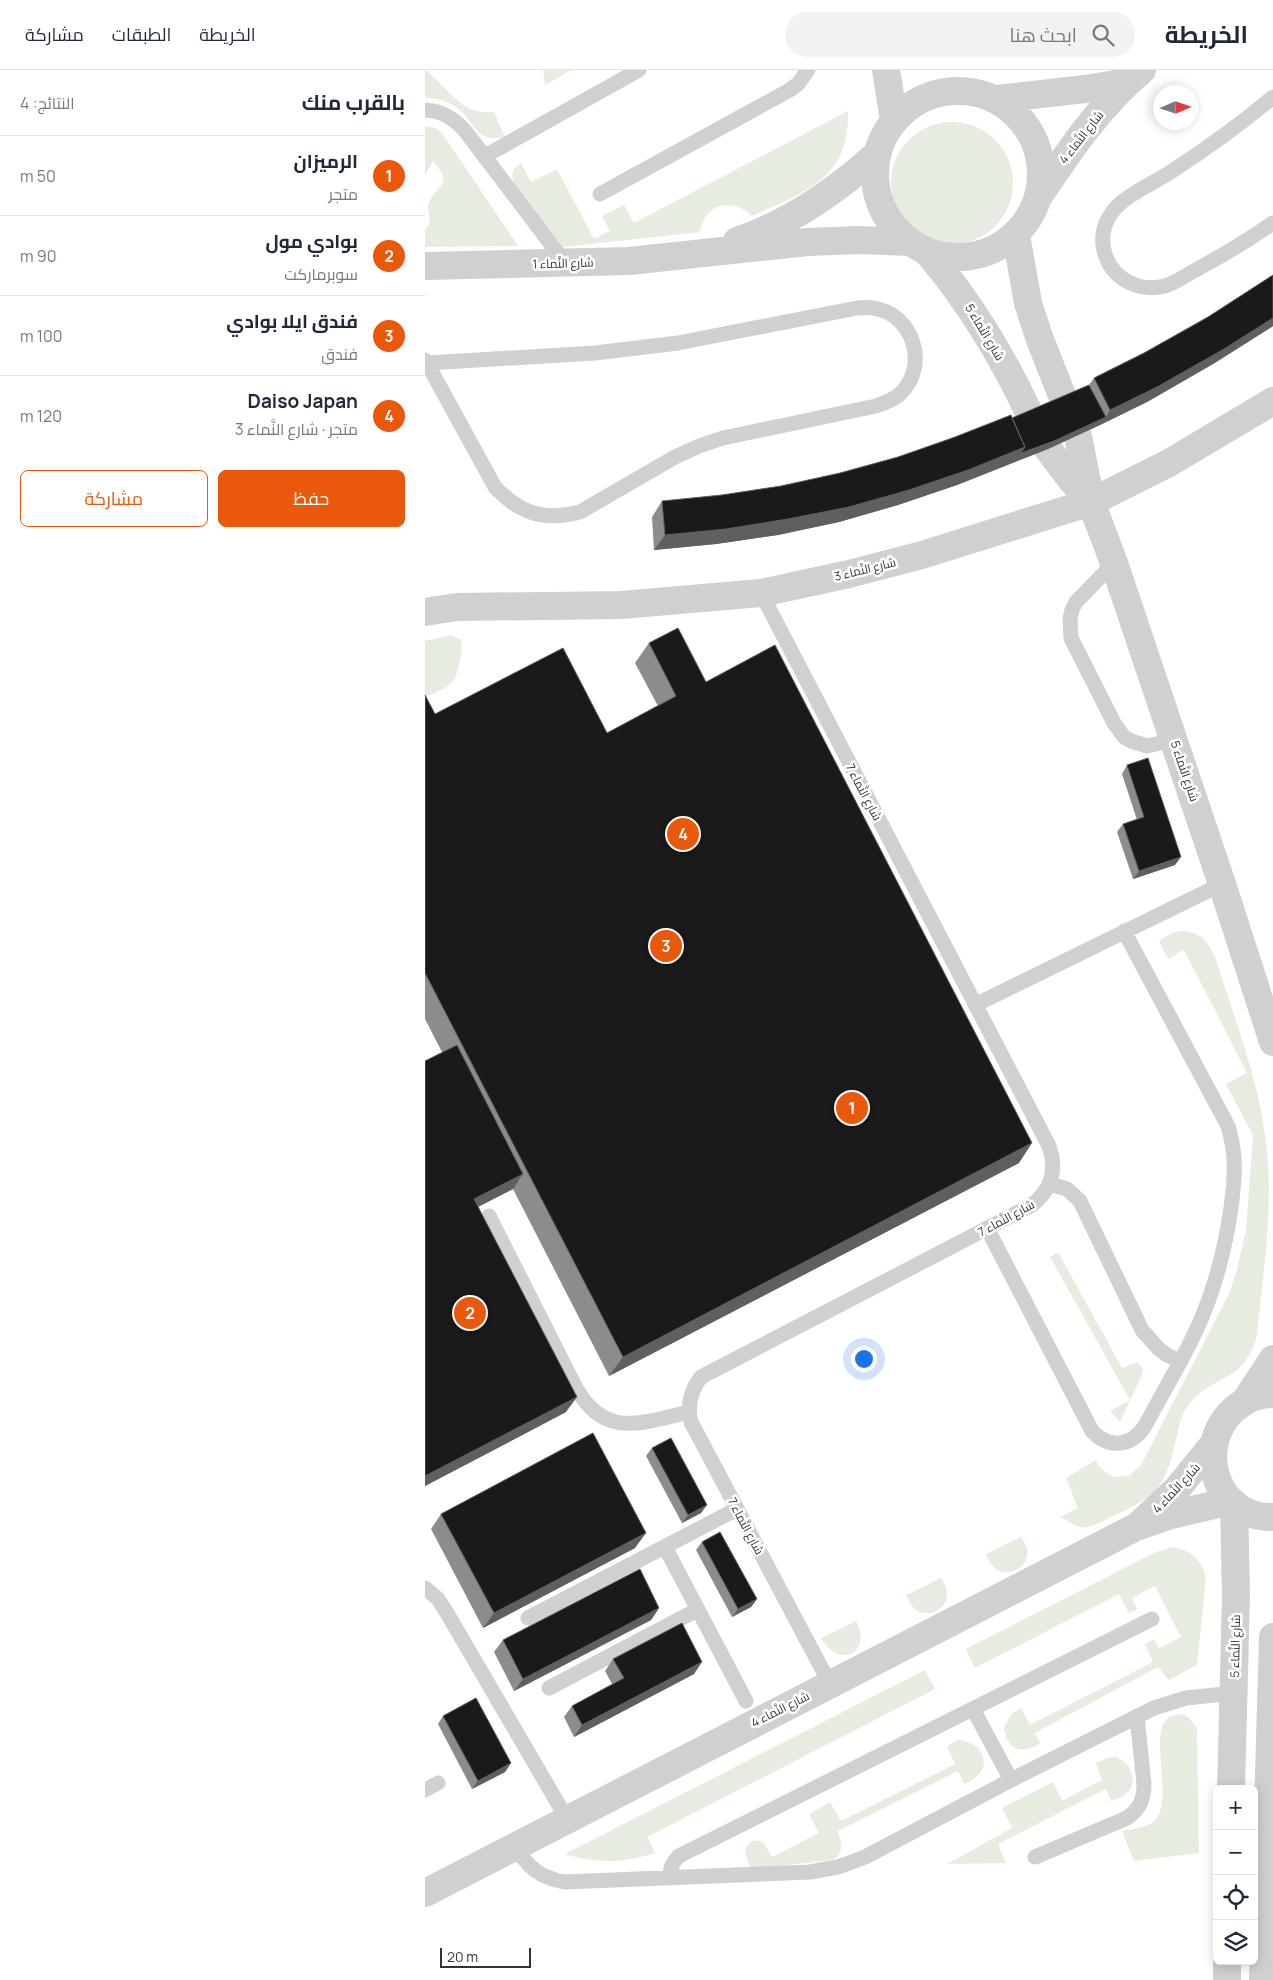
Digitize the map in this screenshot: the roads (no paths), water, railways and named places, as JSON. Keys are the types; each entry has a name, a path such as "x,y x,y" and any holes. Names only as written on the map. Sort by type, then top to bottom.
{"street":[{"path":"886,70 894,120"},
{"path":"958,70 986,95 1016,112 1030,130 1039,151 1042,174 1039,196 1030,218 1016,236 997,248 975,256 953,258 919,248 895,229 884,213 877,194 874,175 876,155 883,137 894,120 917,101 945,91 986,95"},
{"name":"شارع النَّماء 4","path":"986,95 1085,90 1135,76"},
{"name":"شارع النَّماء 4","path":"1039,196 1080,137 1135,76"},
{"name":"شارع النَّماء 1","path":"700,254 743,239 780,222 816,202 850,179 876,155"},
{"path":"1016,236 1028,304 1065,403"},
{"name":"شارع النَّماء 1","path":"425,266 629,261 808,242 859,240 919,248"},
{"name":"شارع النَّماء 5","path":"919,248 955,284 977,316 998,350 1031,417"},
{"name":"شارع النَّماء 3","path":"425,612 457,607 621,605 761,593 849,574 913,557 1091,502 1169,464 1273,401"},
{"name":"شارع النَّماء 5","path":"1078,436 1091,502 1114,563 1174,740 1273,1042"},
{"name":"شارع النَّماء 5","path":"1048,449 1091,502"},
{"path":"1246,1400 1273,1359"},
{"path":"1273,1394 1265,1394 1246,1400 1230,1411 1219,1427 1212,1446 1213,1466 1219,1485 1233,1502 1251,1513 1273,1517"},
{"name":"شارع النَّماء 4","path":"1136,1527 1177,1489 1212,1446"},
{"name":"شارع النَّماء 4","path":"425,1894 567,1819 1136,1527 1171,1516 1233,1502"},
{"name":"شارع النَّماء 5","path":"1231,1785 1237,1596 1233,1502"},
{"path":"1263,1980 1273,1637"},
{"path":"1227,1965 1227,1980"}],"lane":[{"path":"485,156 639,70"},
{"path":"600,194 788,91 798,84 808,70"},
{"path":"1273,97 1244,121 1176,169 1119,203 1111,212 1105,224 1103,248 1107,260 1115,272 1126,281 1139,287 1167,286 1208,264 1273,223"},
{"path":"425,110 446,115 457,122 485,156 566,264"},
{"path":"857,308 872,308 886,311 899,320 908,331 914,345 916,358 914,371 909,383 900,394 889,402 723,438 675,457 580,512 550,516 535,514 520,508 506,499 495,487 426,361 595,353 677,343 857,308"},
{"path":"1114,563 1076,602 1069,619 1071,638 1114,723 1124,737 1147,746 1174,740"},
{"name":"شارع النَّماء 7","path":"761,593 975,1004 1051,1154 1053,1163 1050,1184 1038,1200 701,1377 691,1393 689,1412 691,1422 830,1684"},
{"path":"975,1004 1222,884"},
{"path":"987,1228 1092,1431 1106,1442 1123,1443 1132,1440 1139,1434 1180,1361 1203,1315 1226,1242 1235,1176 1235,1159 1228,1126 1124,931"},
{"path":"1050,1184 1067,1189 1080,1201 1142,1330 1158,1348 1180,1361"},
{"path":"489,1216 576,1388 591,1410 601,1417 627,1424 689,1412"},
{"path":"527,1618 737,1508"},
{"path":"665,1547 746,1702"},
{"path":"425,1588 438,1599 447,1613 567,1819"},
{"path":"549,1688 697,1610"},
{"path":"669,1878 673,1862 679,1856 1152,1619"},
{"path":"515,1847 523,1860 534,1871 548,1879 564,1882 810,1872 852,1863 865,1858 1011,1780 1137,1716 1170,1702 1186,1698 1234,1693"},
{"path":"973,1709 1011,1780"},
{"path":"1035,1857 1135,1813 1144,1795 1137,1716"}],"place":[{"name":"Daiso Japan","path":"683,834"},
{"name":"فندق ايلا بوادي","path":"666,946"},
{"name":"الرميزان","path":"852,1108"},
{"name":"بوادي مول","path":"470,1313"}]}
